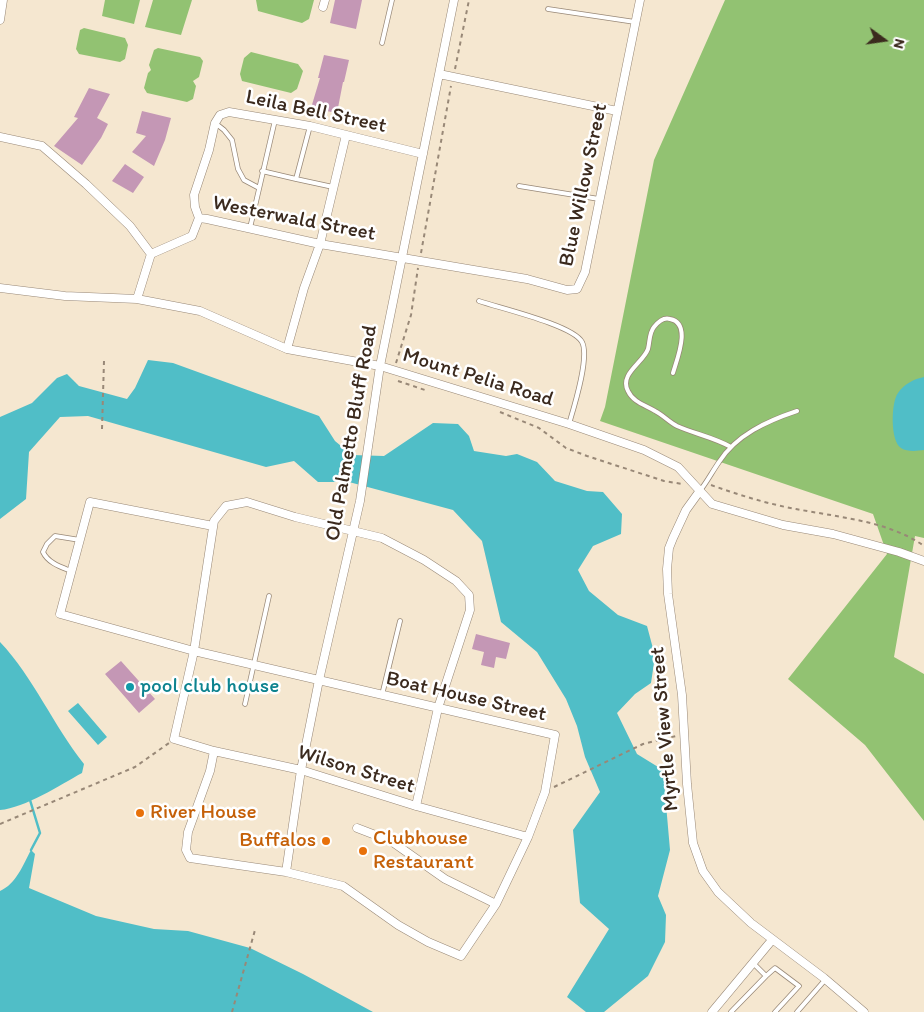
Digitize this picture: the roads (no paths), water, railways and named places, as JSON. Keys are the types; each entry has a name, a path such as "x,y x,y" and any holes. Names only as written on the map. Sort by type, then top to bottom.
{"street":[{"path":"0,20 3,0"},
{"name":"Old Palmetto Bluff Road","path":"286,872 301,770 319,680 360,501 380,366 454,0"},
{"name":"Blue Willow Street","path":"402,257 527,279 567,290 577,289 585,272 640,0"},
{"path":"439,74 617,111"},
{"name":"Leila Bell Street","path":"198,218 194,195 209,150 215,123 220,115 229,112 310,126 423,154"},
{"path":"287,349 304,288 320,244 346,135"},
{"path":"0,137 42,146 130,226 151,254 136,299"},
{"name":"Westerwald Street","path":"151,254 192,236 198,218 207,218 320,244 402,257"},
{"name":"Mount Pelia Road","path":"0,288 65,296 136,299 200,312 287,349 380,366 569,424 644,450 678,468 699,488 712,504 720,507 783,525 843,537 924,561"},
{"name":"Myrtle View Street","path":"699,488 686,510 669,548 667,569 668,594 682,695 693,842 703,871 718,892 751,923 864,1012"},
{"path":"72,572 90,502 213,526"},
{"path":"194,652 214,520 226,506 247,502 295,517 382,538 424,560 456,581 469,596 470,610 438,708 416,806"},
{"name":"Boat House Street","path":"72,572 60,614 194,652 555,735 545,792 528,837 496,904 460,956 428,942 398,925 343,886 286,872"},
{"name":"Wilson Street","path":"194,652 174,740 214,751 301,770 416,806 528,837"},
{"path":"214,751 210,771 188,832 186,850 190,858 286,872"},
{"path":"357,828 391,841 445,879 496,904"},
{"path":"712,1012 772,940"}],"lane":[{"path":"382,43 392,0"},
{"path":"548,9 635,22"},
{"path":"250,228 275,120"},
{"path":"215,123 232,140 238,169 244,180 259,188"},
{"path":"296,179 310,126"},
{"path":"262,171 334,187"},
{"path":"519,186 599,200"},
{"path":"479,301 549,322 565,329 581,340 584,349 579,393 569,424"},
{"path":"673,373 683,334 682,327 671,319 664,319 658,322 652,329 648,349 627,378 625,384 628,391 639,403 677,425 731,446"},
{"path":"699,488 710,479 719,462 731,446 757,426 797,411"},
{"path":"72,572 51,561 43,552 46,544 55,536 80,540"},
{"path":"245,704 255,666 269,596"},
{"path":"382,695 400,621"},
{"path":"753,963 766,976"},
{"path":"731,1012 774,968 799,986 775,1012"},
{"path":"797,1012 825,980"}],"water":[{"path":"148,360 173,363 319,416 335,441 352,455 384,456 433,423 458,424 469,436 474,451 506,456 517,454 537,462 555,481 587,491 603,492 622,514 621,534 593,546 578,570 589,591 618,615 647,626 655,656 651,683 635,694 617,713 637,754 663,770 670,850 658,896 666,915 665,942 648,976 604,1012 586,1012 567,997 609,929 580,903 573,830 600,792 585,757 577,726 566,699 537,652 501,622 482,541 453,510 349,482 318,482 294,461 266,467 88,416 60,417 29,452 26,499 0,519 0,417 32,403 57,378 67,374 79,386 127,399 135,388"},
{"path":"924,377 924,450 906,450 897,444 895,438 893,430 894,404 898,393 903,387"},
{"path":"0,642 23,671 84,764 82,773 53,789 31,801 0,810"},
{"path":"78,703 107,737 98,745 68,711"},
{"path":"31,850 35,854 29,888 96,916 154,929 188,931 250,948 373,1012 0,1012 0,891 15,879"}],"waterway":[{"path":"30,800 40,833 31,850"}],"place":[{"name":"pool club house","path":"130,687"},
{"name":"River House","path":"140,813"},
{"name":"Buffalos","path":"326,841"},
{"name":"Clubhouse Restaurant","path":"363,851"}]}
